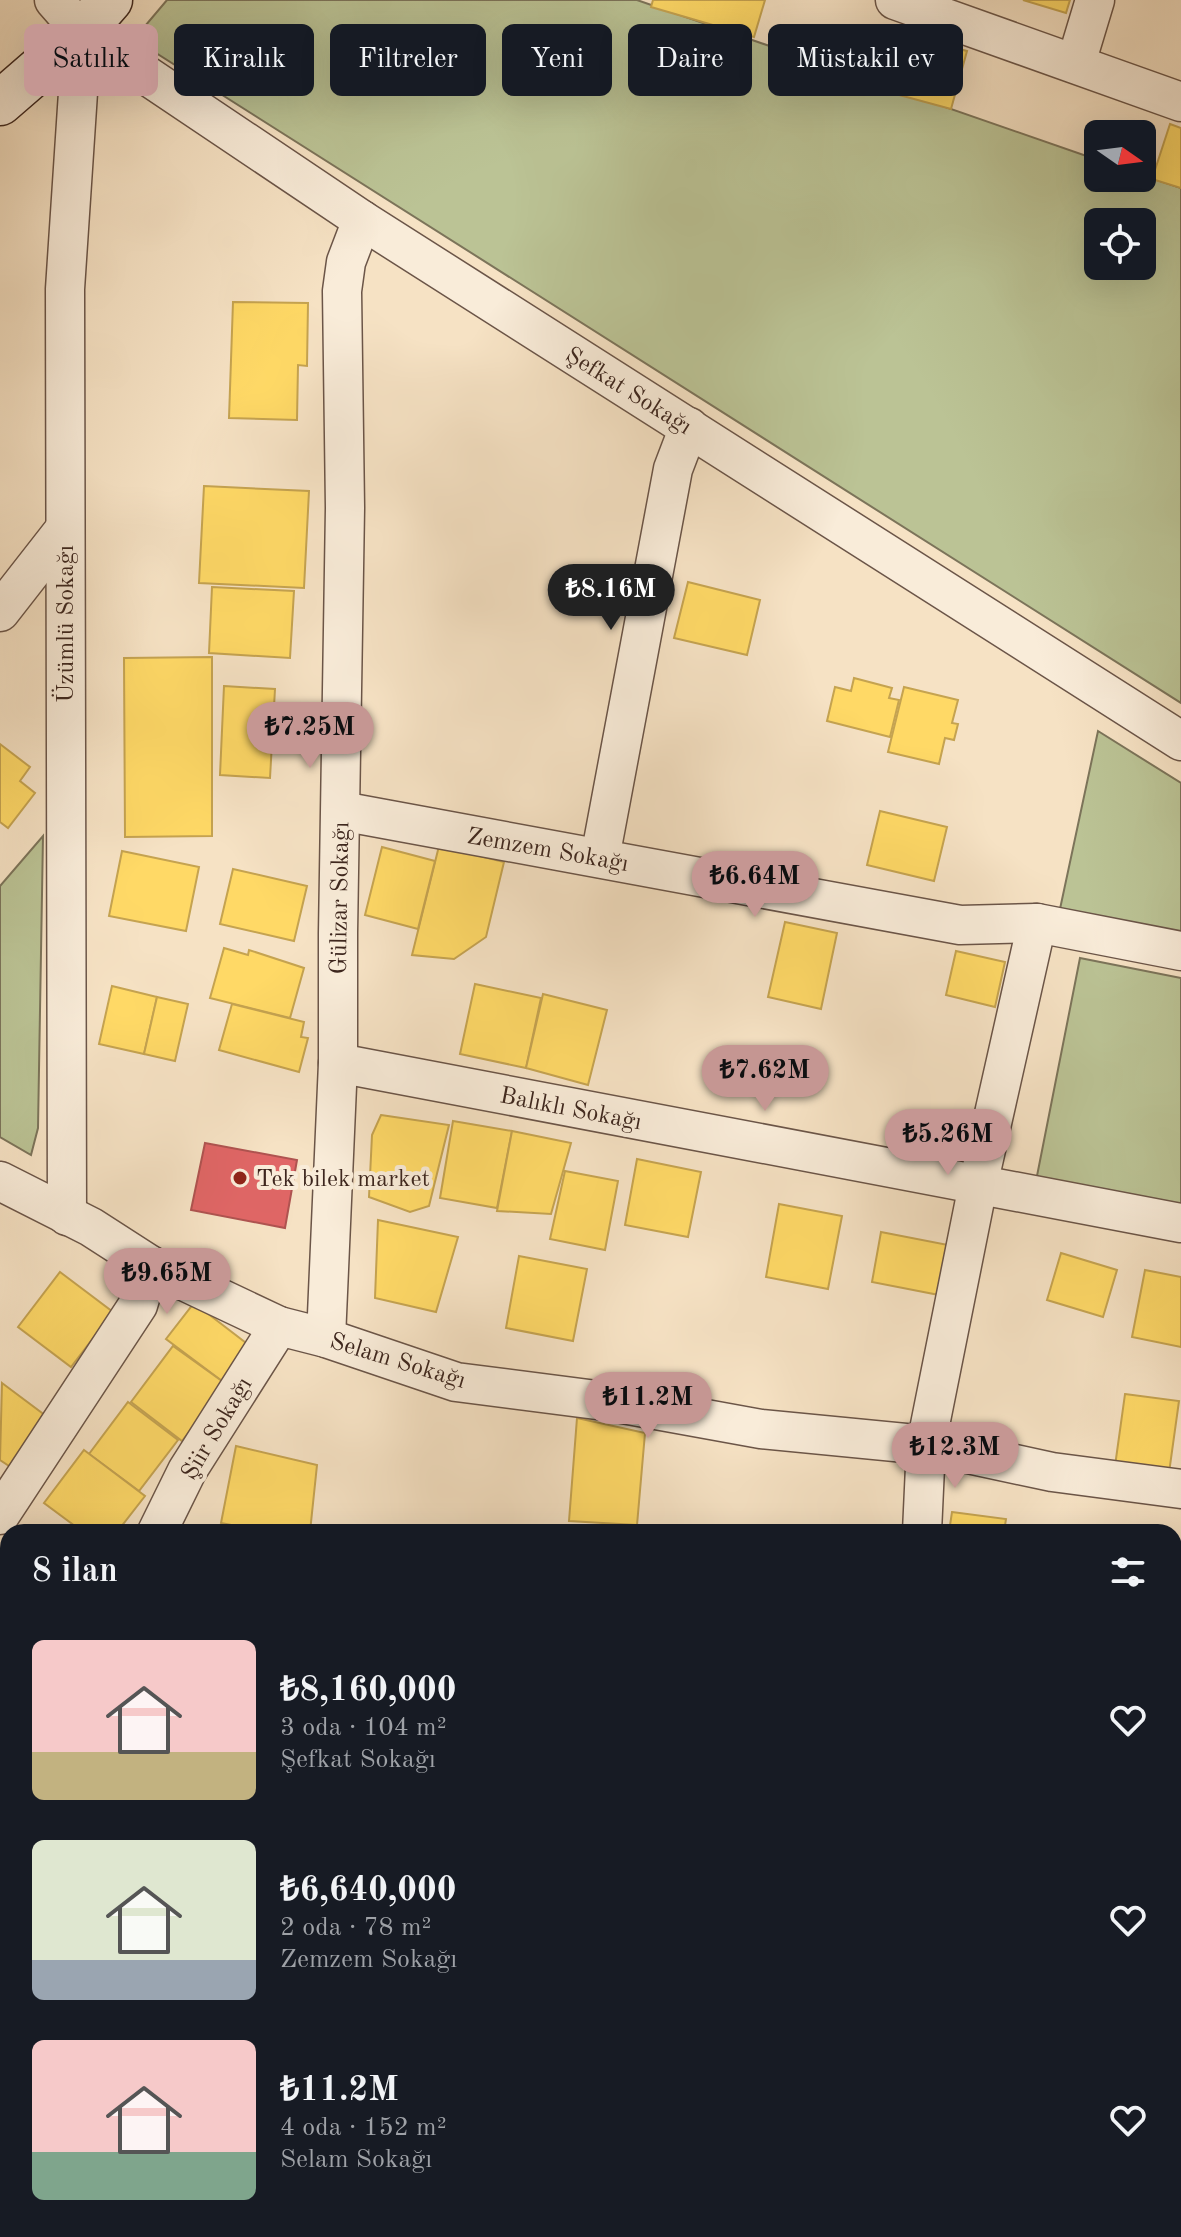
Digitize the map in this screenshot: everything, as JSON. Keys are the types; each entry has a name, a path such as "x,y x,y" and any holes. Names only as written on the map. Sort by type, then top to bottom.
{"street":[{"path":"895,0 1181,102"},
{"path":"1076,63 1095,0"},
{"path":"0,103 82,11"},
{"name":"Şefkat Sokağı","path":"82,11 362,220 1181,741"},
{"name":"Üzümlü Sokağı","path":"67,1216 65,289 82,11"},
{"name":"Gülizar Sokağı","path":"326,1338 338,1063 345,508 342,291 346,262 362,220"},
{"path":"600,858 671,480 689,427"},
{"path":"0,612 64,530"},
{"name":"Zemzem Sokağı","path":"341,811 960,925 1037,923 1181,951"},
{"path":"922,1524 926,1445 978,1185 1037,923"},
{"name":"Balıklı Sokağı","path":"338,1063 1181,1223"},
{"name":"Selam Sokağı","path":"0,1181 91,1227 150,1265 279,1326 326,1338 456,1382 612,1402 761,1429 926,1445 1052,1472 1181,1489"},
{"path":"0,1515 138,1305 150,1265"},
{"name":"Şiir Sokağı","path":"164,1524 187,1471 279,1326"}],"green space":[{"path":"167,0 637,0 706,24 628,24 628,96 752,96 752,40 768,45 768,96 914,96 1084,155 1084,192 1156,192 1156,180 1181,188 1181,703 224,96 314,96 314,24 174,24 174,64 158,54 158,24 147,24"},
{"path":"1098,731 1181,783 1181,933 1060,909"},
{"path":"43,836 38,1128 31,1155 0,1137 0,886"},
{"path":"1080,958 1181,978 1181,1206 1036,1181"}],"building: Konut":[{"path":"653,0 765,0 754,37 752,24 709,24 651,7"},
{"path":"1023,0 1070,0 1066,13"},
{"path":"903,96 955,96 951,109"},
{"path":"1170,124 1181,128 1181,188 1156,180 1156,167"},
{"path":"233,302 308,303 307,366 298,365 297,420 229,418"},
{"path":"204,486 309,491 304,588 199,583"},
{"path":"688,582 760,600 747,655 674,638"},
{"path":"212,587 294,591 290,658 209,653"},
{"path":"212,657 212,836 125,837 124,658"},
{"path":"854,678 892,688 889,698 899,700 890,737 827,721 835,687 851,691"},
{"path":"224,686 275,689 270,778 220,775"},
{"path":"904,687 958,700 952,723 958,724 954,740 945,738 939,764 888,752"},
{"path":"0,744 30,767 20,781 35,793 8,828 0,822"},
{"path":"880,811 947,827 934,881 867,865"},
{"path":"439,846 504,862 486,937 454,959 412,955"},
{"path":"382,847 435,861 418,929 365,915"},
{"path":"122,851 199,867 186,931 109,916"},
{"path":"233,869 307,886 294,941 220,924"},
{"path":"785,922 837,933 821,1009 768,997"},
{"path":"224,948 248,955 249,950 304,968 290,1018 210,998"},
{"path":"956,951 1005,962 995,1007 946,995"},
{"path":"475,984 541,998 526,1068 460,1054"},
{"path":"112,986 157,997 144,1054 99,1044"},
{"path":"543,994 607,1010 588,1085 526,1068"},
{"path":"157,997 188,1004 175,1061 144,1054"},
{"path":"232,1004 304,1022 301,1037 308,1038 299,1072 219,1050"},
{"path":"381,1115 449,1125 429,1206 410,1212 369,1197 372,1135"},
{"path":"453,1121 512,1131 497,1208 440,1198"},
{"path":"512,1131 571,1143 551,1214 497,1211"},
{"path":"637,1159 701,1172 688,1237 625,1225"},
{"path":"565,1171 618,1181 605,1250 550,1239"},
{"path":"779,1204 842,1216 828,1289 766,1277"},
{"path":"378,1220 458,1237 436,1312 375,1298"},
{"path":"881,1232 948,1245 939,1295 872,1282"},
{"path":"1061,1253 1117,1270 1103,1317 1047,1300"},
{"path":"519,1256 587,1269 573,1341 506,1328"},
{"path":"1145,1270 1181,1277 1181,1347 1132,1337"},
{"path":"60,1272 113,1312 71,1367 18,1327"},
{"path":"194,1303 250,1346 226,1384 166,1339"},
{"path":"173,1346 226,1384 182,1441 131,1402"},
{"path":"2,1383 50,1419 12,1468 0,1460"},
{"path":"1125,1394 1179,1401 1169,1473 1115,1466"},
{"path":"128,1402 178,1440 139,1491 89,1454"},
{"path":"577,1418 645,1433 637,1524 569,1521"},
{"path":"236,1446 317,1465 311,1524 221,1523"},
{"path":"84,1450 145,1496 123,1524 72,1524 44,1503"},
{"path":"952,1512 1006,1519 1005,1524 950,1524"}],"building: Ticaret":[{"path":"205,1143 297,1160 285,1228 191,1210"}],"place":[{"name":"Tek bilek market","path":"240,1178"}]}
